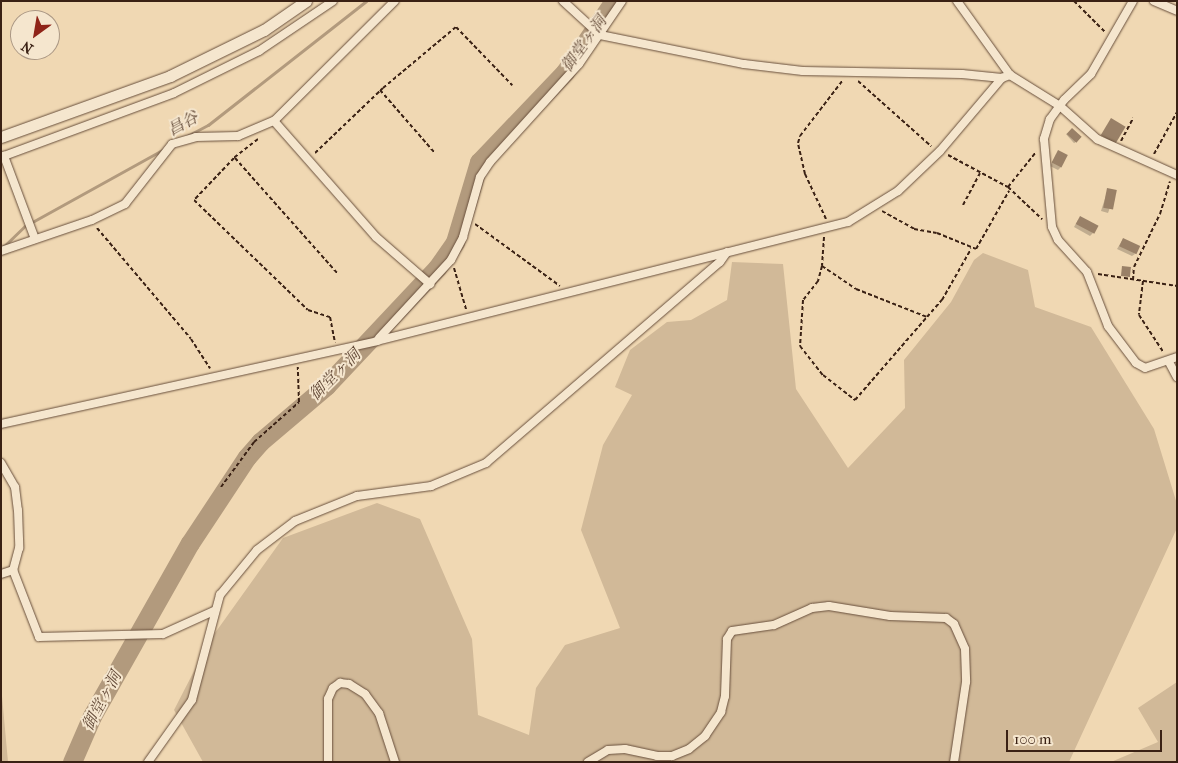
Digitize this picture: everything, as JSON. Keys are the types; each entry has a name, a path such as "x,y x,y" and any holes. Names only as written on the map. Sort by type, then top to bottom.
{"street":[{"path":"1,137 170,76 264,30 306,1"},
{"path":"35,239 4,156 174,93 259,51 332,1"},
{"path":"1,251 92,220 130,200 172,144 196,137 238,136 274,120 395,1"},
{"path":"563,1 600,34 780,70 1002,78 1010,75"},
{"path":"379,338 451,260 468,221 480,177 490,162 579,64 622,1"},
{"path":"957,1 1010,75 1060,106 1086,132 1175,174"},
{"path":"1133,1 1113,39 1091,74 1050,119 1044,139 1052,226 1058,240 1087,272 1108,326 1136,363 1146,368 1169,362 1177,357"},
{"path":"1154,1 1177,11"},
{"path":"1,424 297,357 336,350 848,222 877,206 898,191 939,151 1002,78"},
{"path":"274,120 376,237 430,284"},
{"path":"148,762 192,700 214,611 220,595 244,564 280,531 295,521 357,496 431,486 486,463 720,262 727,252"},
{"path":"1169,362 1177,377"},
{"path":"1,463 15,488 18,510 20,548 13,570 39,637 163,634 214,611"},
{"path":"1,574 13,570"},
{"path":"588,762 608,750 625,749 657,756 672,756 689,749 706,736 721,712 725,696 727,639 732,631 774,625 812,608 829,606 890,616 946,618 954,624 965,649 966,682 954,762"},
{"path":"328,762 328,699 333,688 340,683 349,684 365,694 379,713 395,762"}],"path":[{"path":"1074,1 1113,39"},
{"path":"308,160 380,90 456,27 512,85"},
{"path":"1009,191 978,246 971,249 942,300 855,400 823,375 800,346 803,300 818,280 828,226 805,174 798,143 800,136 850,72 939,151 1008,187 1009,191 1052,226"},
{"path":"380,90 434,152"},
{"path":"1150,163 1177,112"},
{"path":"1117,148 1133,118"},
{"path":"262,136 234,158 194,200 308,310 330,317 336,350"},
{"path":"1008,187 1026,168 1044,139"},
{"path":"234,158 338,274"},
{"path":"962,206 980,173"},
{"path":"1133,280 1134,266 1160,214 1175,174"},
{"path":"877,206 914,229 937,233 971,249"},
{"path":"92,220 100,233 191,339 215,377"},
{"path":"468,221 565,292"},
{"path":"451,260 468,316"},
{"path":"822,266 856,288 927,317"},
{"path":"1087,272 1177,286"},
{"path":"1143,280 1140,315 1169,362"},
{"path":"221,488 254,442 300,402 297,357"}],"shaded area":[{"path":"983,253 1028,270 1035,307 1091,327 1154,429 1177,504 1177,528 1069,762 203,762 174,710 210,640 283,538 377,503 420,519 472,639 478,715 529,735 536,688 565,645 620,628 581,530 603,445 632,395 615,387 630,350 667,322 691,320 727,300 732,262 783,264 796,389 848,468 905,408 904,360 951,302 974,260"},
{"path":"1177,682 1177,762 1111,762 1158,742 1138,708"},
{"path":"1,685 8,762 1,762"}],"building":[{"path":"1111,118 1126,127 1115,144 1101,135"},
{"path":"1072,128 1082,137 1076,143 1067,134"},
{"path":"1058,150 1068,155 1061,167 1052,162"},
{"path":"1107,188 1117,190 1113,210 1103,208"},
{"path":"1080,216 1099,226 1094,234 1076,224"},
{"path":"1123,238 1140,246 1136,254 1119,246"},
{"path":"1122,266 1131,267 1130,277 1121,276"}],"waterway":[{"name":"昌谷","path":"187,136 208,125 366,1"},
{"name":"御堂ヶ洞","path":"72,762 92,716 190,543 247,457 260,442 326,386 437,268 455,242 479,162 565,72 614,1"},
{"name":"昌谷","path":"2,248 25,226 166,148"}]}
